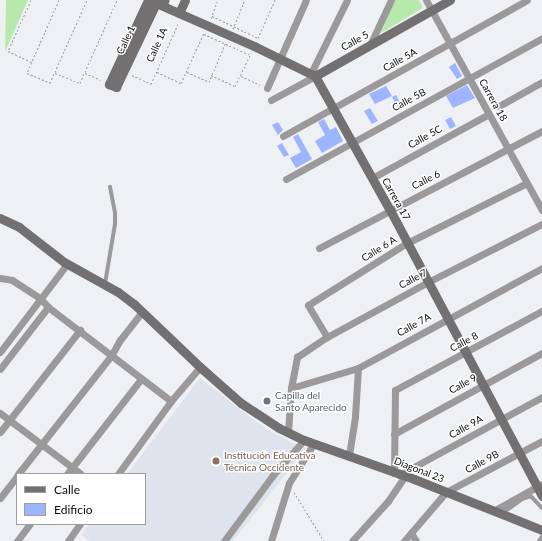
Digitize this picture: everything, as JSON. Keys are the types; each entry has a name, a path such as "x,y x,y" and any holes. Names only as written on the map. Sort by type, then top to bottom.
{"street":[{"path":"151,1 165,0"},
{"path":"181,14 185,0"},
{"path":"267,88 306,0"},
{"path":"151,1 181,14 205,29 280,58 313,74 347,0"},
{"path":"370,45 391,0"},
{"name":"Carrera 18","path":"426,0 542,210"},
{"name":"Calle 5","path":"271,100 313,74 370,45 450,0"},
{"name":"Calle 5A","path":"283,136 528,0"},
{"path":"112,85 151,1"},
{"name":"Calle 1","path":"112,85 124,71 151,1"},
{"name":"Calle 5B","path":"286,179 542,38"},
{"name":"Carrera 17","path":"313,74 390,210 500,419 519,453 540,485 542,496"},
{"path":"499,106 542,82"},
{"name":"Calle 5C","path":"372,178 489,114"},
{"name":"Calle 6","path":"319,248 542,130"},
{"name":"Calle 6 A","path":"327,337 308,305 407,243 527,183"},
{"name":"Diagonal 23","path":"0,218 19,227 67,264 118,292 142,312 200,367 260,417 304,440 349,455 542,530"},
{"name":"Calle 7","path":"291,388 297,358 327,337 428,282 542,224"},
{"path":"0,352 67,264"},
{"name":"Calle 7A","path":"291,388 358,368 447,318 542,268"},
{"path":"0,278 12,280 40,298 48,307 171,401"},
{"path":"0,369 48,307"},
{"name":"Calle 8","path":"394,434 395,390 542,311"},
{"path":"20,473 111,356 120,340 142,312"},
{"path":"0,432 80,330"},
{"name":"Calle 9","path":"394,434 542,353"},
{"path":"119,473 171,401 200,367"},
{"path":"349,455 355,416 358,368"},
{"path":"68,473 141,378"},
{"path":"288,432 291,388"},
{"name":"Calle 9A","path":"399,475 542,396"},
{"path":"0,413 80,473"},
{"path":"352,541 388,501 399,475 394,434"},
{"path":"224,541 273,475 304,440"},
{"name":"Calle 9B","path":"404,541 446,492 542,441"},
{"path":"271,541 289,483 314,443"},
{"path":"0,498 16,478"},
{"path":"493,510 540,485"},
{"path":"17,541 29,525"},
{"path":"68,541 79,525"},
{"path":"411,533 416,541"}],"lane":[{"path":"105,285 115,224 115,212 110,186"},
{"path":"502,514 522,499 531,496 542,508"}],"path":[{"path":"31,0 8,51 32,62"},
{"path":"59,0 28,73 50,83 87,0"},
{"path":"55,73 80,83 117,0"},
{"path":"157,72 181,83 218,0"},
{"name":"Calle 1A","path":"124,71 151,84 181,14"},
{"path":"211,16 258,38"},
{"path":"205,29 250,55"},
{"path":"187,72 208,82"},
{"path":"84,73 112,85"},
{"path":"211,75 236,86"},
{"path":"240,76 267,88"},
{"path":"289,483 324,541"}],"shaded area":[{"name":"Institución Educativa Técnica Occidente","path":"200,378 255,421 275,434 306,449 233,541 89,541 81,535 88,525 146,525 146,473 128,473"}],"green space":[{"path":"6,0 28,0 5,52"},
{"path":"395,0 419,0 423,8 381,33"}],"building":[{"path":"455,63 462,76 457,79 449,67"},
{"path":"467,85 475,98 453,108 446,96"},
{"path":"386,86 392,96 375,104 369,94"},
{"path":"396,95 403,108 399,110 392,97"},
{"path":"370,108 378,121 372,124 364,111"},
{"path":"451,117 456,126 450,129 445,120"},
{"path":"324,119 330,130 336,127 343,141 322,153 315,141 325,135 318,122"},
{"path":"278,122 283,130 278,135 272,125"},
{"path":"298,134 312,159 296,168 290,158 301,152 293,137"},
{"path":"282,143 289,155 284,157 277,146"}],"place":[{"name":"Capilla del Santo Aparecido","path":"267,401"},
{"name":"Institución Educativa Técnica Occidente","path":"216,461"}]}
